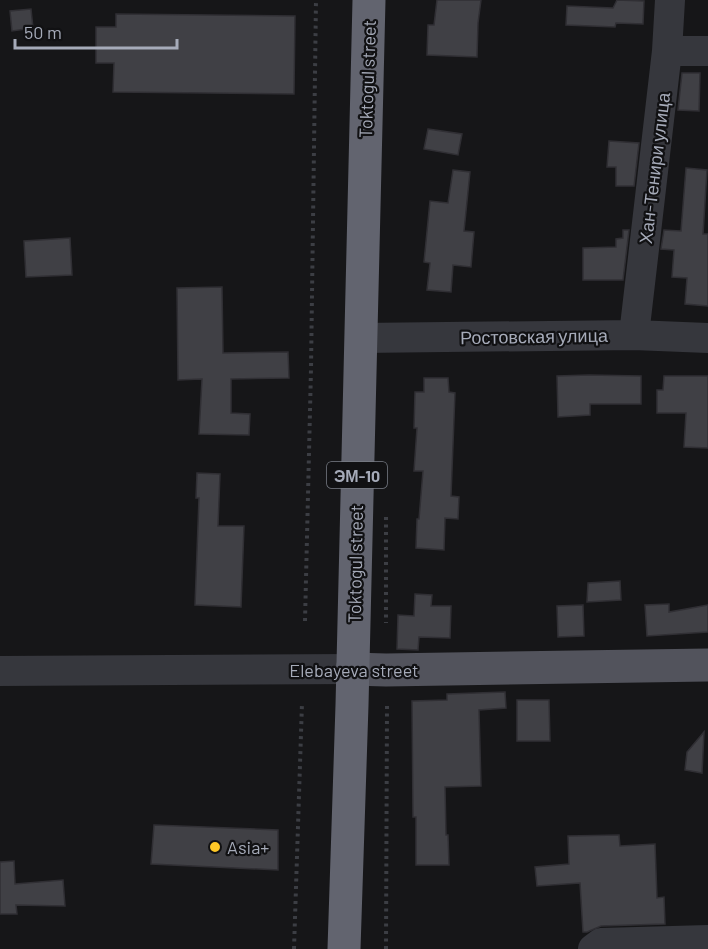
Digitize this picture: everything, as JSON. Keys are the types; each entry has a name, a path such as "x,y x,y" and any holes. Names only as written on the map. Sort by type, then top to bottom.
{"highway":[{"name":"Toktogul street","path":"344,949 369,0"}],"main road":[{"name":"Elebayeva street","path":"352,669 708,666"}],"street":[{"name":"Хан-Тенири улица","path":"634,335 668,51 670,0"},
{"path":"668,51 708,51"},
{"name":"Ростовская улица","path":"360,338 634,335 708,338"},
{"name":"Elebayeva street","path":"0,671 352,669"},
{"path":"593,949 601,943 708,940"}],"path":[{"path":"305,621 316,0"},
{"path":"294,949 302,703"},
{"path":"386,949 387,706"}],"building":[{"path":"437,0 481,0 477,57 427,55 428,25 434,25"},
{"path":"617,0 644,1 643,24 616,23 615,27 566,25 567,6 613,8"},
{"path":"31,9 33,28 12,31 10,11"},
{"path":"116,14 295,16 294,94 113,92 114,63 96,63 96,27 116,27"},
{"path":"682,73 700,73 699,111 678,110"},
{"path":"428,129 462,134 458,155 424,149"},
{"path":"609,141 639,143 634,186 616,186 616,167 607,167"},
{"path":"686,168 707,170 703,234 708,234 708,306 685,304 687,278 672,277 674,250 661,249 664,230 681,231"},
{"path":"453,170 470,172 464,231 474,232 471,267 453,265 451,292 427,290 430,263 424,262 430,201 448,203"},
{"path":"623,230 629,230 623,280 583,280 583,248 616,247 616,239 623,238"},
{"path":"70,238 72,275 26,277 24,241"},
{"path":"222,287 223,353 288,352 289,378 231,379 231,413 250,414 249,435 199,434 202,379 178,380 177,288"},
{"path":"557,376 641,376 641,404 590,404 590,415 558,417"},
{"path":"664,376 708,376 708,448 684,447 686,413 657,413 657,390 663,390"},
{"path":"424,378 448,378 449,392 455,393 451,496 459,497 458,519 445,518 444,550 416,548 423,471 414,471 417,428 414,428 415,392 424,392"},
{"path":"197,473 220,474 218,526 244,526 241,607 195,605 199,498 196,498"},
{"path":"620,581 621,600 587,602 588,583"},
{"path":"415,594 432,595 431,606 451,606 450,638 419,637 418,650 397,649 398,615 414,616"},
{"path":"669,604 669,612 708,605 708,632 647,636 645,605"},
{"path":"583,605 584,636 558,637 557,606"},
{"path":"505,692 506,708 479,710 481,786 445,787 449,865 416,865 416,817 413,817 412,701 447,700 447,694"},
{"path":"517,700 549,700 550,741 517,741"},
{"path":"704,732 702,773 685,770 687,752"},
{"name":"Asia+","path":"154,825 278,830 278,870 151,864"},
{"path":"619,835 620,846 655,844 657,898 664,897 665,924 601,926 583,932 580,883 537,886 535,867 569,864 568,836"},
{"path":"14,861 15,884 63,880 65,906 16,905 17,914 0,914 0,862"}],"place":[{"name":"Asia+","path":"215,847"}]}
